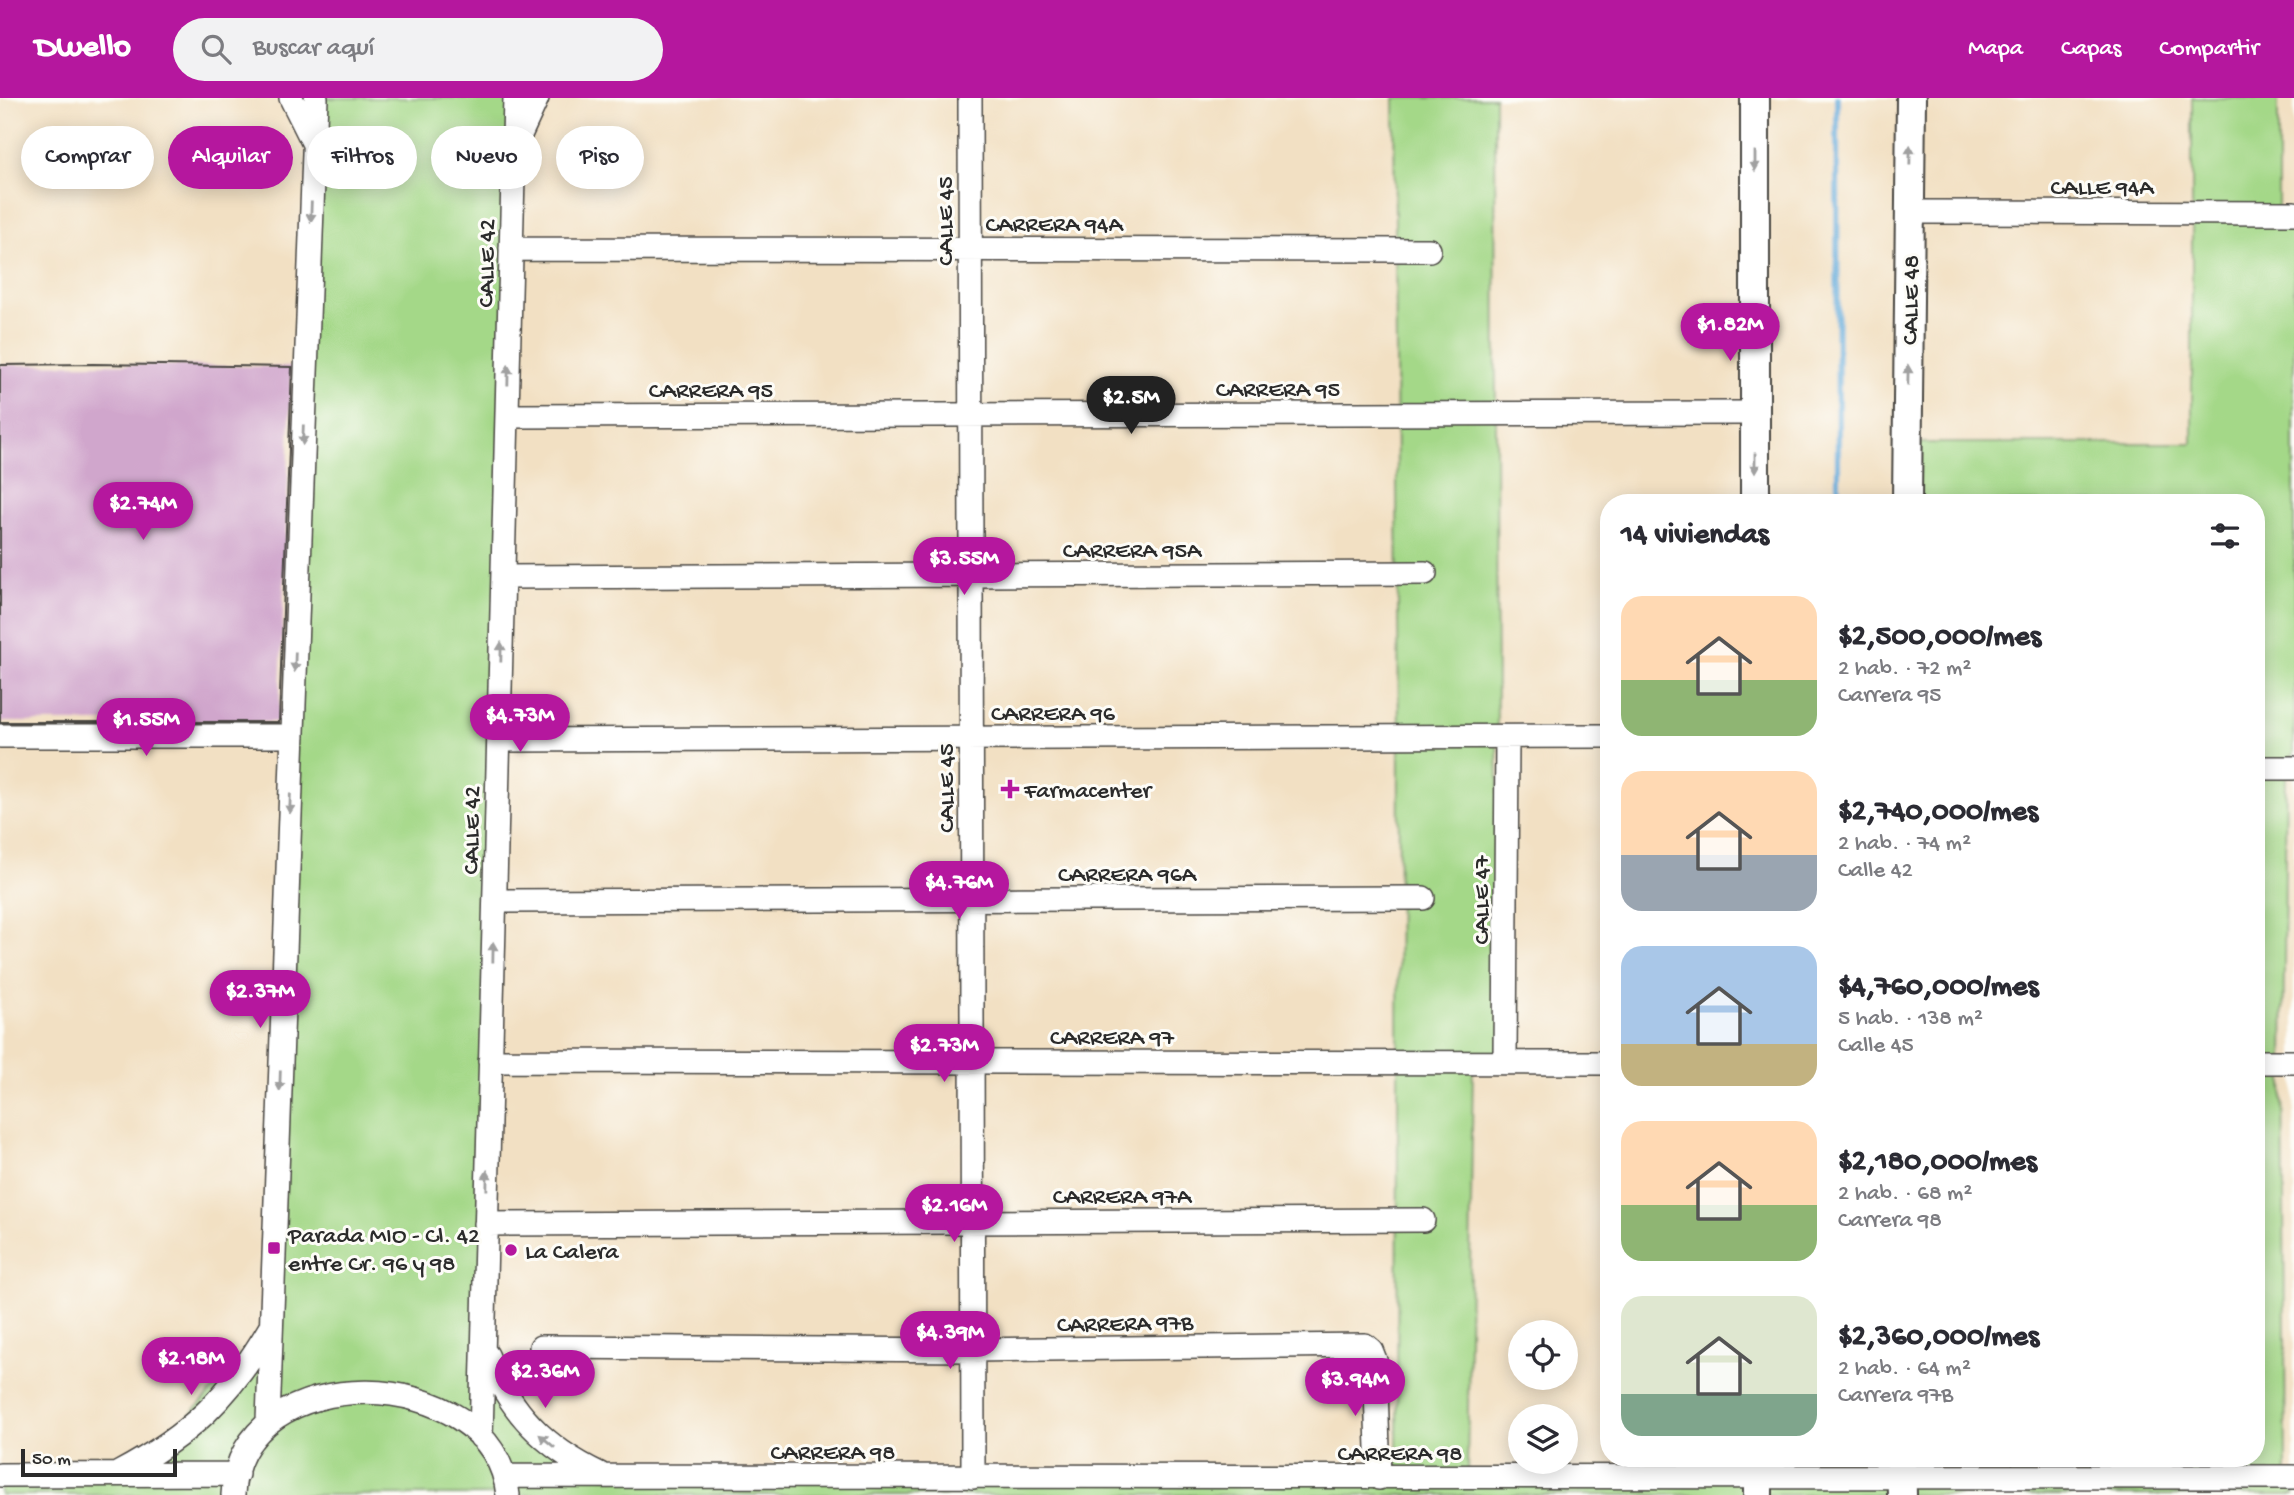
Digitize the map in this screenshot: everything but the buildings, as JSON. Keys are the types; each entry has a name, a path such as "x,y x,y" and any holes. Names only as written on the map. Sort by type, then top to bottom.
{"main road":[{"path":"1755,98 1755,494"},
{"name":"CALLE 48","path":"1907,494 1911,98"}],"street":[{"path":"291,98 307,130"},
{"path":"315,126 316,98"},
{"name":"CALLE 42","path":"514,126 515,98"},
{"path":"524,126 537,98"},
{"name":"CALLE 45","path":"970,98 973,1477"},
{"path":"268,1421 312,189"},
{"name":"CALLE 42","path":"481,1437 512,189"},
{"name":"CALLE 94A","path":"1910,212 2294,213"},
{"name":"CARRERA 94A","path":"511,249 1429,250"},
{"name":"CARRERA 95","path":"507,415 1755,413"},
{"name":"CARRERA 95A","path":"503,578 1425,573"},
{"path":"0,736 293,736"},
{"name":"CARRERA 96","path":"499,740 1600,736"},
{"name":"CALLE 47","path":"1505,1062 1507,737"},
{"path":"2265,768 2294,768"},
{"name":"CARRERA 96A","path":"495,901 1423,898"},
{"name":"CARRERA 97","path":"491,1061 1600,1063"},
{"path":"2265,1062 2294,1062"},
{"name":"CARRERA 97A","path":"486,1224 1423,1220"},
{"path":"117,1474 155,1453 191,1428 215,1405 250,1363 272,1325"},
{"name":"CARRERA 97B","path":"541,1347 973,1350 1365,1345 1371,1350 1375,1360 1379,1478"},
{"path":"483,1346 497,1381 517,1411 542,1438 571,1460 604,1477"},
{"path":"0,1475 117,1474 235,1485 244,1454 268,1421 300,1405 331,1395 364,1391 397,1394 428,1402 457,1417 493,1450 506,1486"},
{"name":"CARRERA 98","path":"506,1486 604,1477 2294,1477"}],"green space":[{"path":"291,98 537,98 524,126 431,126 431,189 518,189 483,1346 517,1411 605,1477 1397,1478 1399,738 1394,98 1495,98 1497,737 1505,1062 1473,1063 1467,1478 2185,1477 2185,1467 2265,1467 2265,494 1907,494 1907,443 2192,443 2192,98 2278,98 2278,212 2294,213 2294,753 2286,768 2283,1062 2286,1477 2294,1477 2294,1495 0,1495 0,1475 116,1474 155,1453 272,1325 312,189 417,189 417,126 307,126 307,130"}],"waterway":[{"path":"1837,98 1838,494"}],"place":[{"name":"Farmacenter","path":"1010,789"},
{"name":"Parada MIO - Cl. 42 entre Cr. 96 y 98","path":"274,1248"},
{"name":"La Calera","path":"511,1250"}]}
